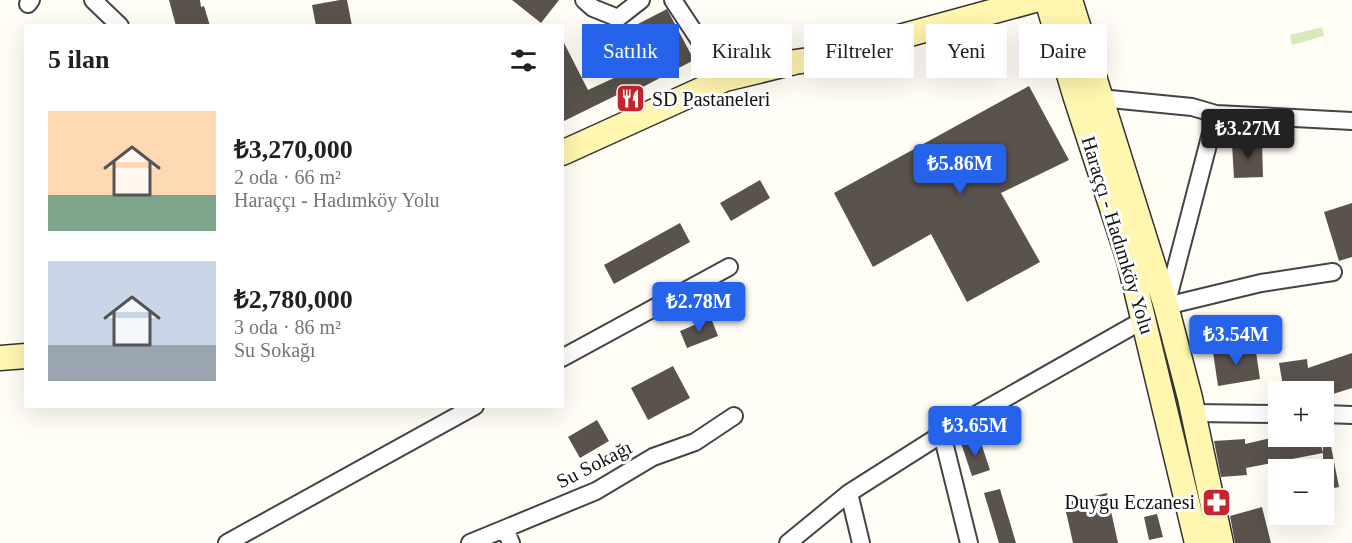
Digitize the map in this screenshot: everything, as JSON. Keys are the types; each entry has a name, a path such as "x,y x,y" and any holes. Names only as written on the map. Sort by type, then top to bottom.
{"main road":[{"path":"795,62 819,45 982,0"},
{"path":"564,152 725,79 795,62 822,58 1035,0"},
{"name":"Haraççı - Hadımköy Yolu","path":"1047,0 1075,94 1130,260 1197,543"},
{"path":"1070,0 1166,306 1193,413 1221,543"},
{"path":"1145,319 1166,306"}],"street":[{"path":"93,0 118,24"},
{"path":"584,0 592,8 618,18 641,0"},
{"path":"673,0 725,79"},
{"path":"1100,98 1192,107 1216,114 1352,121"},
{"path":"1216,114 1166,306 1261,283 1333,272"},
{"path":"564,357 729,267"},
{"path":"788,543 849,493 942,434 1145,319"},
{"path":"227,543 471,408"},
{"path":"1193,413 1268,414"},
{"path":"1334,414 1352,415"},
{"name":"Su Sokağı","path":"470,543 508,536 596,491 653,457 695,441 734,416"},
{"path":"942,434 969,543"},
{"path":"849,493 861,543"}],"green space":[{"path":"1322,27 1324,36 1292,45 1290,35"}],"building":[{"path":"169,0 200,0 209,24 175,24"},
{"path":"347,0 352,24 316,24 312,5"},
{"path":"512,0 559,0 541,23"},
{"path":"667,9 675,24 638,24"},
{"path":"679,32 691,54 691,62 679,68"},
{"path":"564,43 588,90 614,78 660,78 620,97 619,94 564,121"},
{"path":"1029,86 1069,160 1001,193 1040,262 967,302 931,234 873,267 834,193"},
{"path":"1262,142 1263,177 1234,178 1232,144"},
{"path":"760,180 770,198 731,221 720,203"},
{"path":"1352,203 1352,257 1339,261 1324,212"},
{"path":"680,223 690,242 614,284 604,265"},
{"path":"711,318 718,336 687,348 680,331"},
{"path":"1255,345 1260,379 1218,386 1213,352"},
{"path":"1352,353 1352,388 1334,394 1334,381 1282,381 1279,363 1307,359 1308,368"},
{"path":"673,366 690,398 648,420 631,388"},
{"path":"597,420 609,441 580,458 568,437"},
{"path":"979,437 990,470 972,476 961,443"},
{"path":"1245,439 1245,444 1268,439 1268,447 1322,447 1323,453 1292,459 1268,459 1268,464 1246,468 1247,475 1221,477 1214,441"},
{"path":"1323,447 1331,447 1334,459 1323,459"},
{"path":"1334,461 1339,487 1334,488"},
{"path":"1000,489 1016,543 999,543 984,493"},
{"path":"1107,493 1118,543 1073,543 1064,503"},
{"path":"1262,507 1271,543 1235,543 1230,516"},
{"path":"1157,514 1163,537 1149,540 1144,517"}],"place":[{"name":"SD Pastaneleri","path":"631,99"},
{"name":"Duygu Eczanesi","path":"1216,502"}]}
